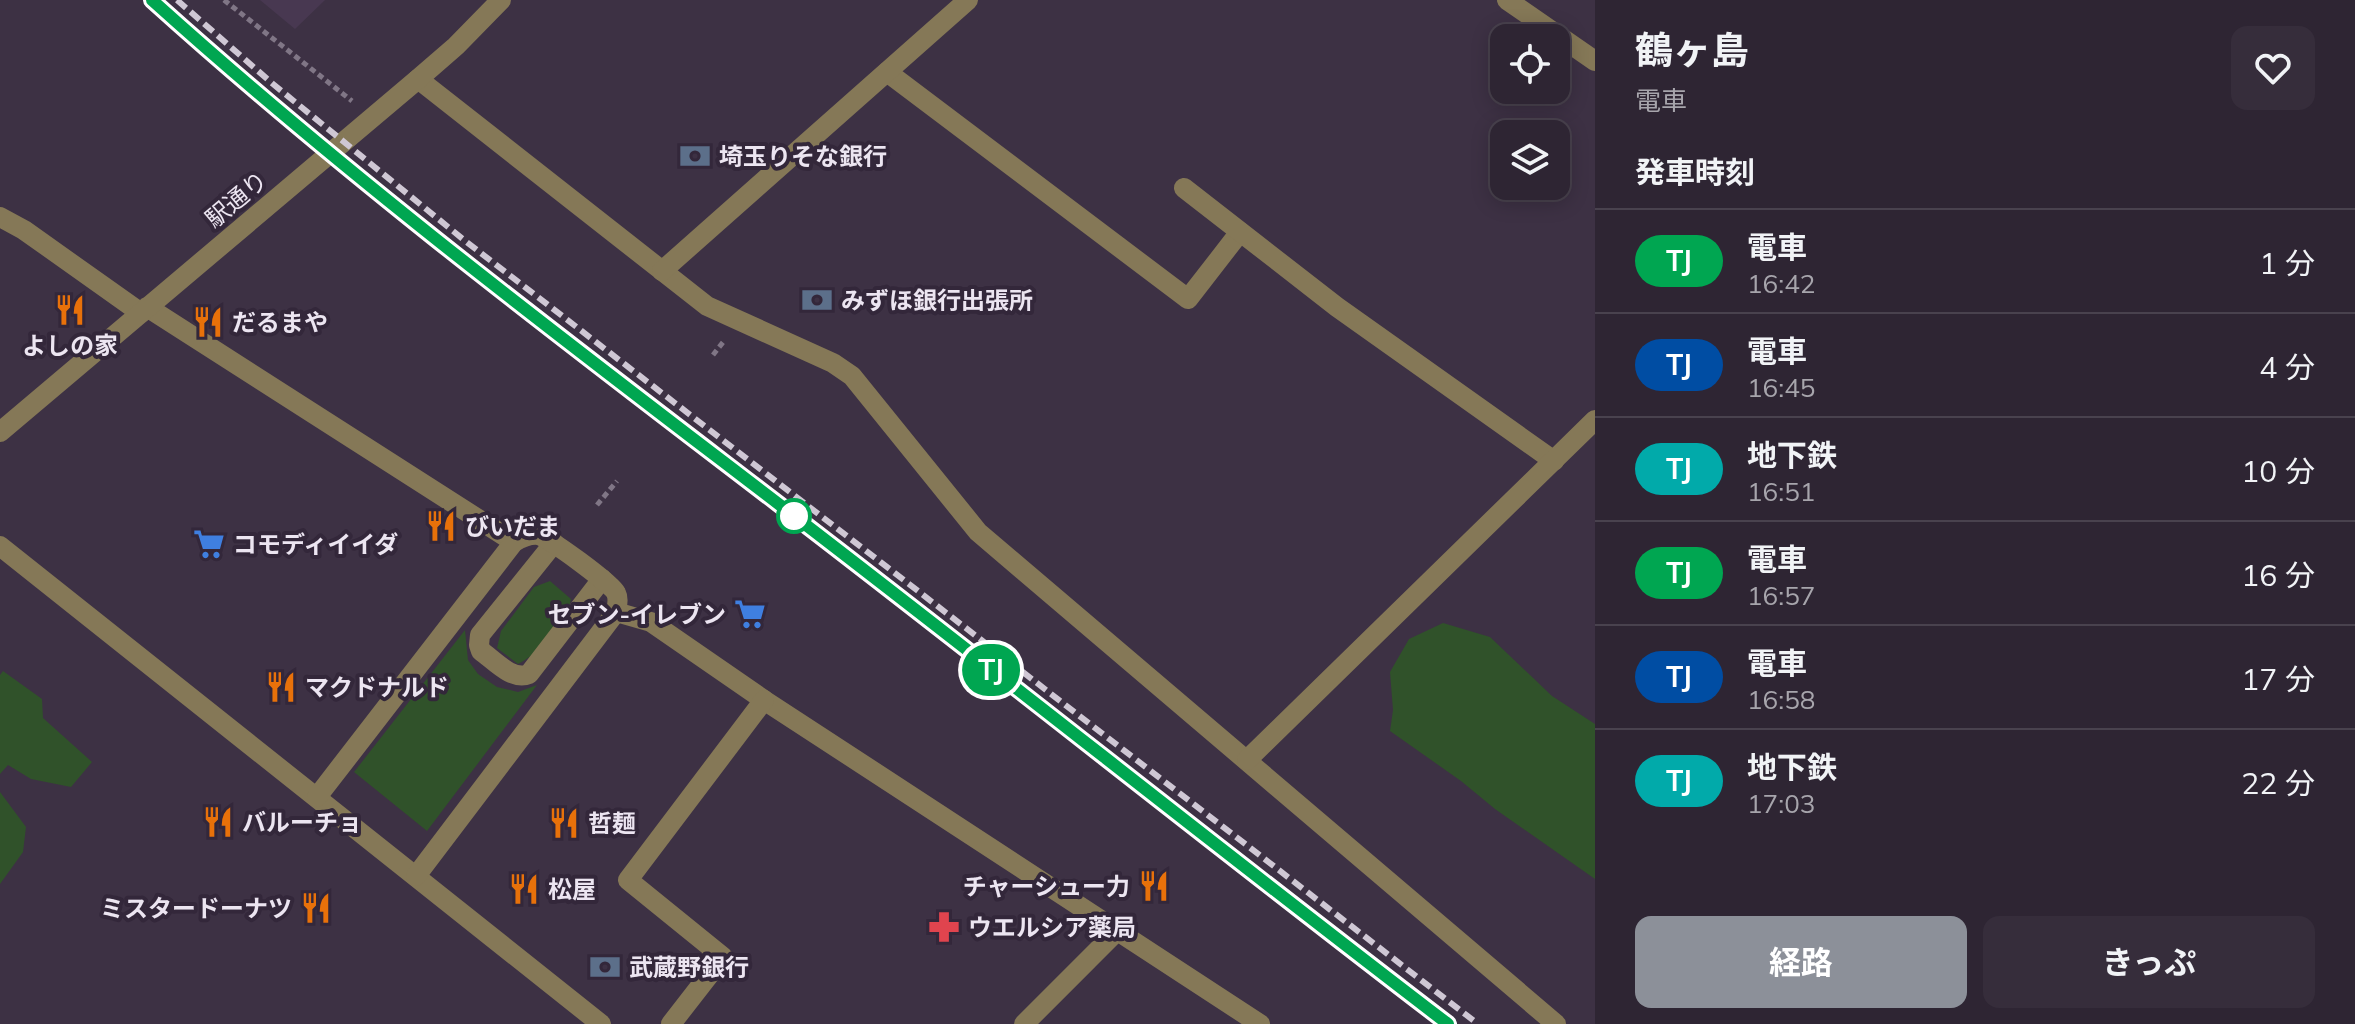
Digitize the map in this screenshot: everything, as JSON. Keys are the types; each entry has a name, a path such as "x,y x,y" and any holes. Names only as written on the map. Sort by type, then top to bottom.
{"street":[{"name":"駅通り","path":"0,432 373,118 456,46 501,0"},
{"path":"1507,0 1595,61"},
{"path":"662,271 963,1"},
{"path":"887,72 1188,299 1240,232"},
{"path":"418,79 707,306 833,363 852,376 978,532 1556,1024"},
{"path":"1184,188 1337,307 1554,461"},
{"path":"0,217 514,542"},
{"path":"1247,760 1595,420"},
{"path":"317,797 514,542 537,535 548,538 602,579 616,593 616,612 416,876"},
{"path":"554,543 480,635 481,651 514,675 523,677 529,674 602,579"},
{"path":"0,546 601,1024"},
{"path":"616,612 651,622 764,700 1260,1024"},
{"path":"671,1024 723,957 628,880 764,700"},
{"path":"1024,1024 1117,931"}],"path":[{"path":"224,0 373,118"},
{"path":"713,355 724,341"},
{"path":"597,505 617,481"}],"shaded area":[{"path":"260,0 325,0 295,29"}],"green space":[{"path":"550,581 571,599 568,608 551,636 535,653 518,664 497,648 501,631 534,587"},
{"path":"1443,623 1490,637 1552,696 1595,724 1595,879 1390,731 1393,710 1390,672 1409,639"},
{"path":"465,630 468,660 478,674 497,687 518,692 537,685 427,831 354,772"},
{"path":"3,671 42,699 43,718 92,762 71,787 31,779 8,765 0,774 0,675"},
{"path":"0,792 26,827 23,852 0,884"}],"railway":[{"path":"152,0 307,134 467,264 1448,1024"},
{"path":"177,0 273,84 464,240 1478,1024"}],"train":[{"name":"TJ","path":"152,0 368,185 562,339 1448,1024"}],"place":[{"name":"埼玉りそな銀行","path":"695,156"},
{"name":"みずほ銀行出張所","path":"817,300"},
{"name":"よしの家","path":"70,310"},
{"name":"だるまや","path":"208,322"},
{"name":"びいだま","path":"441,526"},
{"name":"コモディイイダ","path":"209,544"},
{"name":"セブン-イレブン","path":"750,614"},
{"name":"マクドナルド","path":"281,687"},
{"name":"バルーチョ","path":"218,822"},
{"name":"哲麺","path":"564,823"},
{"name":"チャーシュー力","path":"1154,886"},
{"name":"松屋","path":"524,889"},
{"name":"ミスタードーナツ","path":"316,908"},
{"name":"ウエルシア薬局","path":"944,927"},
{"name":"武蔵野銀行","path":"605,967"}]}
